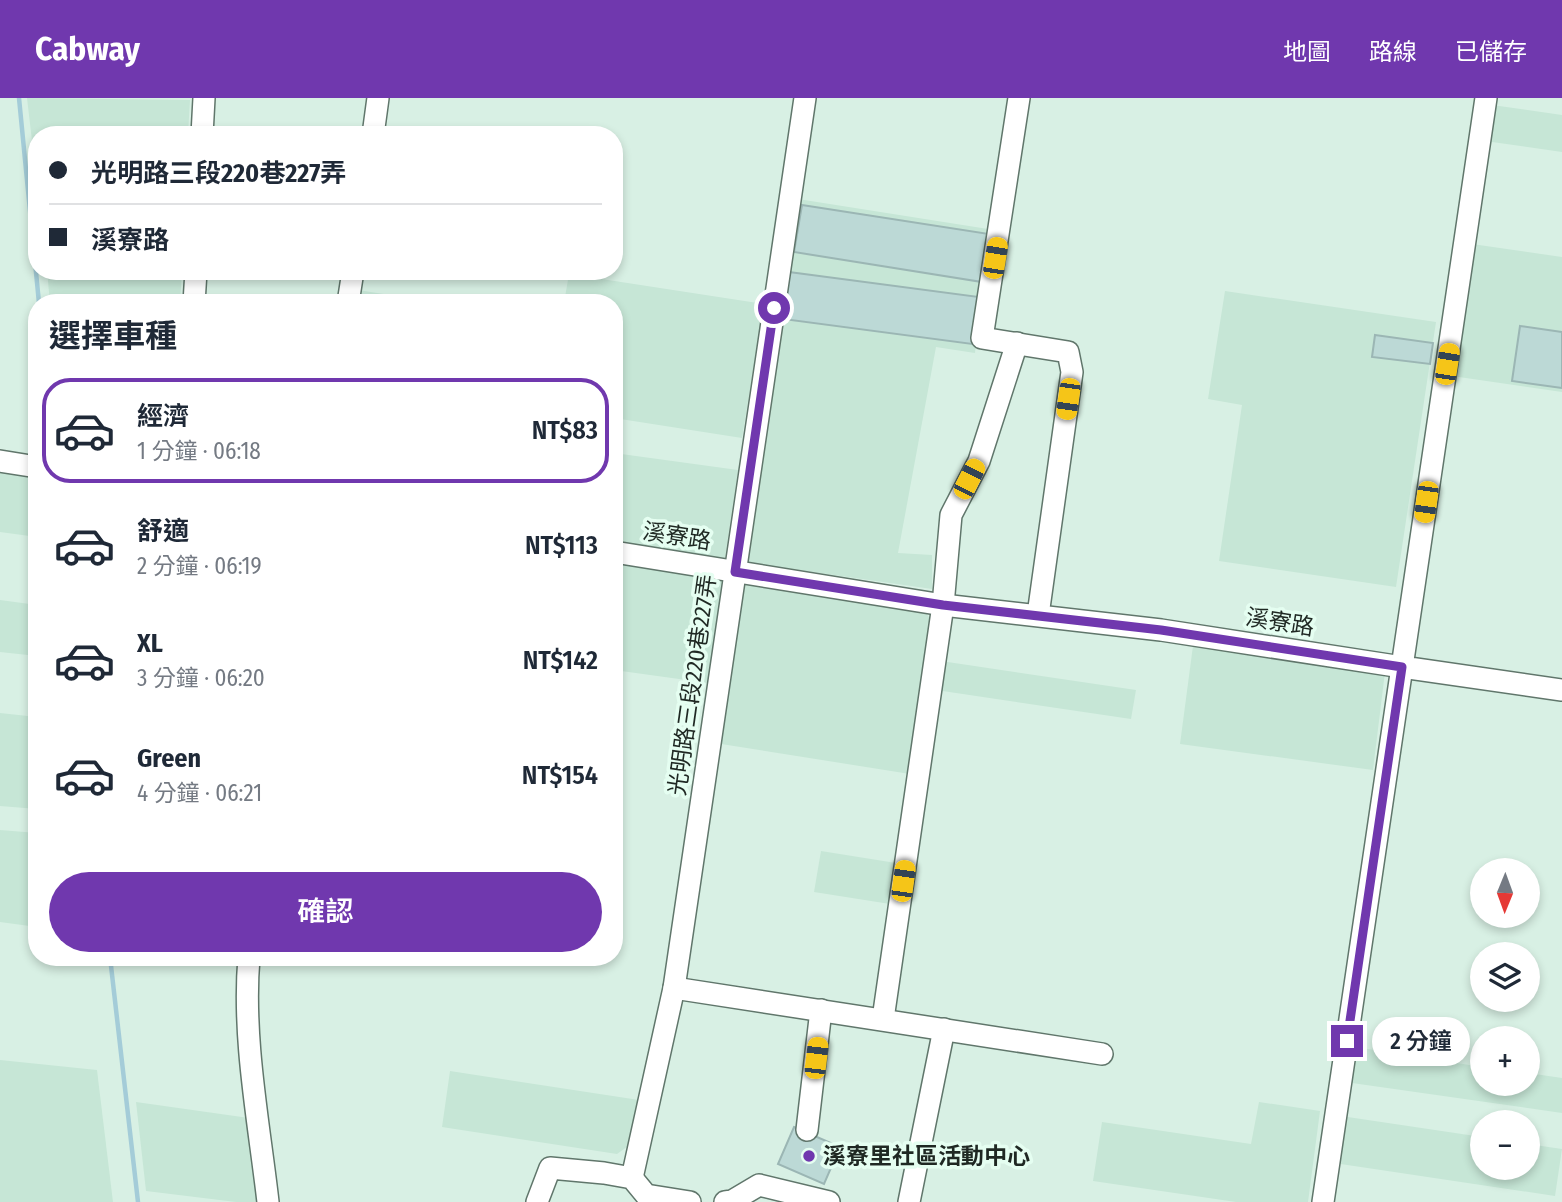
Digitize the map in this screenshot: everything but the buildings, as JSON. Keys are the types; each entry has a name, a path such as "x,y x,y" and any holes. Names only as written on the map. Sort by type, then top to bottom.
{"street":[{"path":"202,126 204,98"},
{"path":"374,126 378,98"},
{"name":"光明路三段220巷227弄","path":"632,1178 674,988 805,98"},
{"path":"1019,98 982,338 1069,352 1072,372 1038,615"},
{"path":"1323,1202 1486,98"},
{"path":"883,1019 943,605 951,515 979,461 1017,343"},
{"path":"0,461 28,466"},
{"name":"溪寮路","path":"623,553 943,605 1161,630 1562,690"},
{"path":"248,966 246,985 249,1035 268,1202"},
{"path":"674,988 1102,1054"},
{"path":"807,1130 821,1010"},
{"path":"909,1202 944,1028"},
{"path":"537,1202 550,1168 604,1172 632,1178 646,1195 690,1202"},
{"path":"725,1202 732,1201 760,1185 829,1202"}],"shaded area":[{"path":"27,98 190,100 189,126 30,126"},
{"path":"1492,105 1562,115 1562,152 1485,141"},
{"path":"798,199 988,229 975,353 936,347 898,553 932,555 932,589 743,562"},
{"path":"1472,244 1562,257 1562,392 1452,376"},
{"path":"48,280 181,280 181,294 49,294"},
{"path":"568,280 608,280 764,304 742,438 623,419 623,294 566,294"},
{"path":"358,290 384,294 357,294"},
{"path":"1225,291 1436,322 1396,587 1219,561 1242,405 1208,399"},
{"path":"623,454 738,470 725,558 623,543"},
{"path":"0,465 28,468 28,536 0,532"},
{"path":"623,558 724,573 708,683 623,671"},
{"path":"756,575 919,603 933,623 910,774 715,743 739,586"},
{"path":"0,600 28,604 28,655 0,652"},
{"path":"1194,638 1385,672 1373,770 1180,744"},
{"path":"941,661 1136,690 1131,719 936,690"},
{"path":"0,713 28,716 28,808 0,806"},
{"path":"0,830 28,832 28,926 0,922"},
{"path":"821,851 896,863 890,904 814,892"},
{"path":"1349,1046 1470,1065 1470,1096 1540,1096 1540,1075 1562,1078 1562,1113 1345,1082"},
{"path":"0,1060 97,1070 113,1202 0,1202"},
{"path":"450,1071 639,1100 631,1144 617,1154 442,1127"},
{"path":"136,1102 249,1118 258,1202 236,1202 146,1191"},
{"path":"1259,1102 1320,1111 1308,1202 1236,1202 1093,1181 1102,1122 1251,1144"},
{"path":"1341,1116 1470,1135 1470,1180 1540,1180 1540,1146 1562,1149 1555,1196 1334,1163"}],"waterway":[{"path":"19,98 28,190"},
{"path":"37,280 38,294"},
{"path":"111,966 138,1202"}],"place":[{"name":"溪寮里社區活動中心","path":"809,1156"}],"route":[{"path":"774,308 735,572 943,605 1161,630 1402,667 1347,1041"}]}
